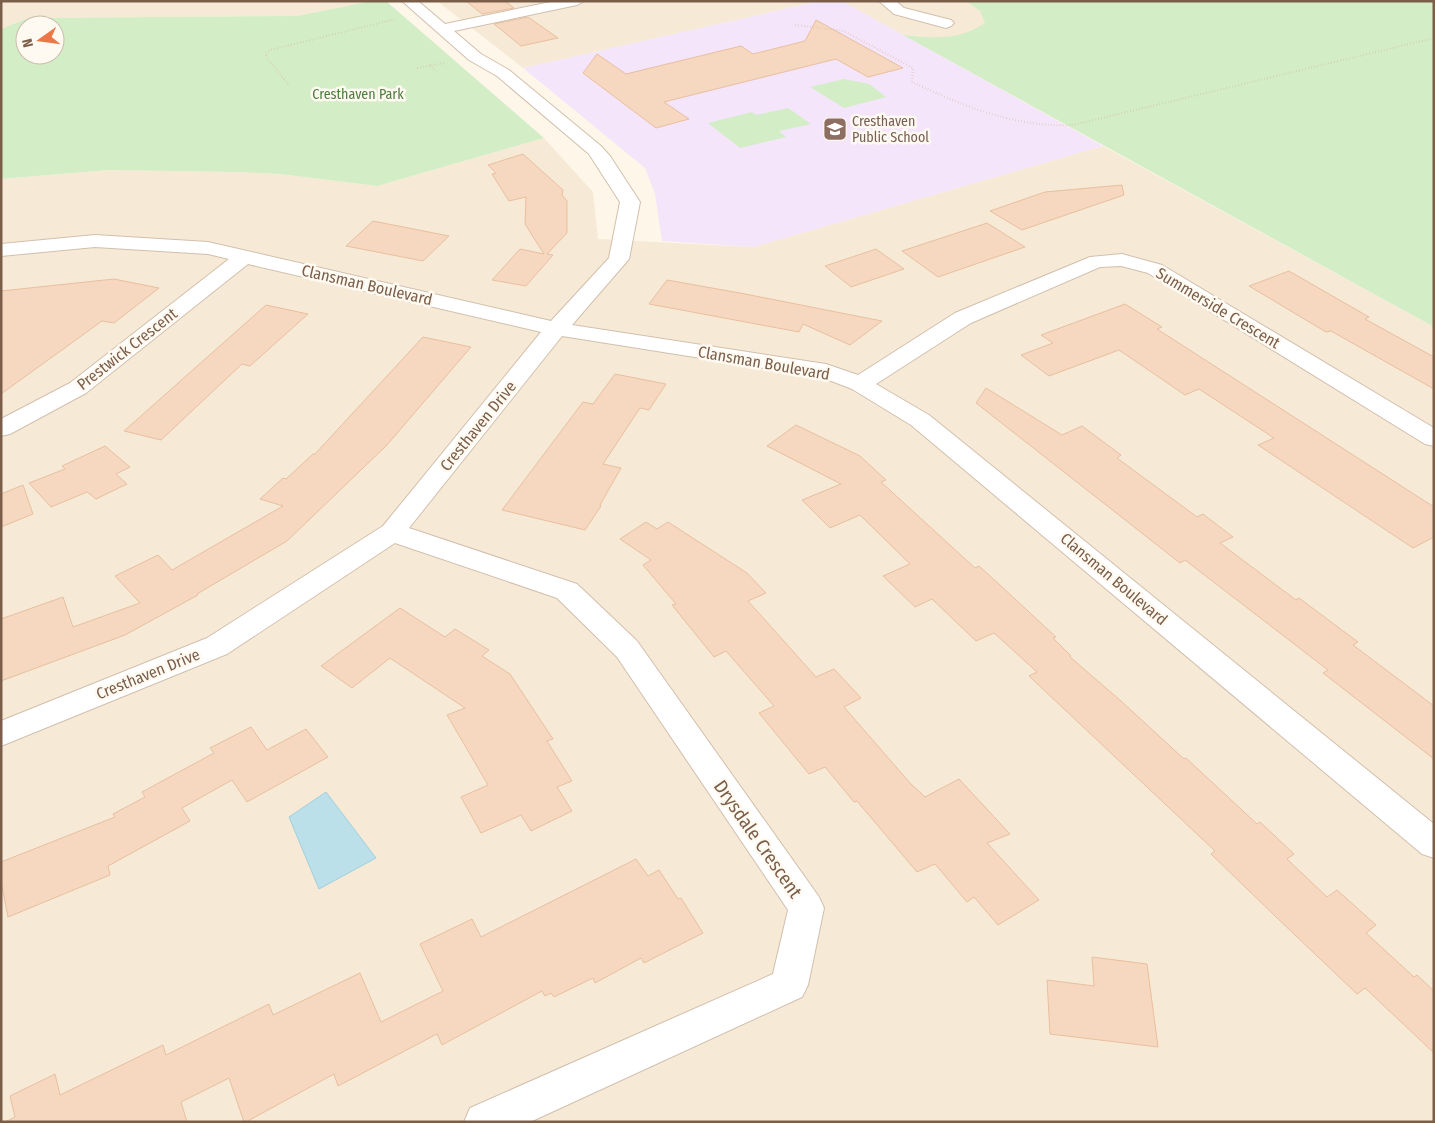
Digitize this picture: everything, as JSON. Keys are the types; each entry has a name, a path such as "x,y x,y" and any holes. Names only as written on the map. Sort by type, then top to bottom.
{"street":[{"path":"442,28 577,1"},
{"path":"886,1 899,11 946,23"},
{"name":"Cresthaven Drive","path":"1,734 216,646 392,532 557,328 619,259 630,202 601,156 503,72 475,57 416,7"},
{"name":"Clansman Boulevard","path":"1,250 94,241 208,248 557,328 826,371 860,384 920,420 1434,844"},
{"name":"Prestwick Crescent","path":"1,429 78,388 244,257"},
{"name":"Summerside Crescent","path":"860,384 963,318 1097,261 1122,260 1155,269 1434,439"},
{"name":"Drysdale Crescent","path":"392,532 567,591 627,649 806,908 790,985 484,1122"}],"path":[{"path":"288,84 266,57 266,53 272,48 416,7"},
{"path":"796,25 844,31 913,68 912,82 951,101 1013,120 1051,127 1073,125 1434,38"},
{"path":"430,65 436,72"}],"shaded area":[{"path":"1,1 372,1 297,16 65,18 65,15 15,15 15,23 1,29"},
{"path":"437,1 820,1 523,68"},
{"name":"Cresthaven Public School","path":"820,1 842,1 1103,146 753,247 662,241 655,194 645,168 523,68"},
{"path":"842,1 972,1 969,2 980,11 986,23 969,33 942,38 903,35"},
{"path":"544,138 593,192 598,239 753,247 1103,146 1434,327 1434,1122 1,1122 1,179 108,170 235,172 280,174 377,186"}],"green space":[{"name":"Cresthaven Park","path":"372,1 386,1 544,138 377,186 280,174 235,172 108,170 1,179 1,29 15,23 15,65 65,65 65,18 297,16"},
{"path":"1434,1 1434,327 903,35 946,37 975,29 985,23 980,11 968,2"},
{"path":"844,79 869,84 886,97 844,108 810,87"},
{"path":"788,108 811,124 779,131 786,137 740,148 708,123 752,112 756,115"}],"water":[{"path":"326,792 376,858 319,889 289,817"}],"building":[{"path":"466,1 505,1 514,8 482,14"},
{"path":"528,17 558,38 521,46 494,24"},
{"path":"816,20 903,68 868,77 836,59 664,102 689,119 656,128 583,73 597,54 626,74 741,46 753,54 805,41"},
{"path":"523,154 563,190 562,195 567,201 567,233 547,254 553,255 526,286 492,280 520,249 544,254 525,224 526,197 509,201 492,174 496,173 488,165"},
{"path":"1122,185 1124,195 1022,230 990,211 1045,192"},
{"path":"373,221 449,236 423,261 346,246"},
{"path":"987,223 1025,247 938,277 902,251"},
{"path":"876,249 904,269 851,287 825,266"},
{"path":"1289,271 1369,317 1365,319 1434,357 1434,389 1331,331 1326,332 1249,286"},
{"path":"114,279 159,288 114,323 102,321 1,394 1,291"},
{"path":"667,280 882,321 850,345 803,324 799,332 649,304"},
{"path":"1125,304 1162,327 1157,329 1434,507 1434,537 1413,548 1258,445 1274,438 1199,389 1185,395 1119,350 1049,376 1021,355 1053,343 1041,335"},
{"path":"266,305 308,314 250,366 242,364 161,440 124,431"},
{"path":"423,337 471,347 387,445 287,541 198,595 125,635 1,681 1,619 63,597 73,627 140,603 115,576 158,555 172,570 283,506 260,499 283,478 286,479 315,454"},
{"path":"615,374 666,384 649,410 640,408 603,464 621,468 601,506 585,530 502,510 583,402 593,404"},
{"path":"986,388 1062,435 1082,426 1121,455 1117,458 1197,517 1203,514 1233,537 1220,543 1296,600 1299,598 1358,642 1353,645 1434,706 1434,759 1323,673 1328,670 1185,560 1180,563 976,403"},
{"path":"796,425 860,456 886,480 881,482 975,568 979,566 1056,637 1053,638 1070,657 1184,759 1186,758 1257,824 1260,822 1294,854 1287,859 1327,897 1337,890 1376,925 1366,933 1414,977 1417,975 1434,991 1434,1053 1365,988 1357,994 1275,916 1211,854 1215,851 1029,676 1037,672 994,633 976,641 932,599 915,607 883,576 910,564 860,515 830,528 802,500 841,484 767,446"},
{"path":"105,446 130,467 116,474 127,484 96,499 87,492 51,507 29,483 65,469 62,466"},
{"path":"23,485 33,514 1,527 1,494"},
{"path":"646,522 657,529 668,522 747,573 766,593 748,601 816,677 834,669 861,698 844,707 910,783 925,797 959,779 1010,834 987,843 1039,900 998,925 974,897 967,902 935,864 917,872 857,801 854,802 825,767 809,774 759,713 774,706 726,651 714,657 672,605 676,604 643,565 651,560 620,539"},
{"path":"400,608 445,637 455,629 489,650 482,656 510,674 553,739 547,741 572,781 557,787 572,811 531,831 521,815 481,833 461,797 488,785 447,715 465,708 390,658 352,688 321,666"},
{"path":"251,727 267,750 306,729 328,757 247,802 232,780 182,808 190,821 108,866 110,875 8,917 1,881 1,862 115,817 113,814 145,797 142,792 214,753 210,748"},
{"path":"636,859 648,876 659,870 678,899 681,898 703,933 644,963 641,958 595,983 593,978 554,997 551,993 545,996 542,991 442,1045 437,1034 338,1086 334,1074 246,1122 244,1122 229,1078 181,1102 187,1122 5,1122 15,1117 10,1096 55,1074 60,1095 163,1045 166,1055 269,1004 273,1015 360,973 381,1022 443,991 420,944 472,919 481,937"},
{"path":"1092,957 1147,964 1158,1047 1050,1034 1047,980 1094,986"}],"place":[{"name":"Cresthaven Public School","path":"835,129"}]}
